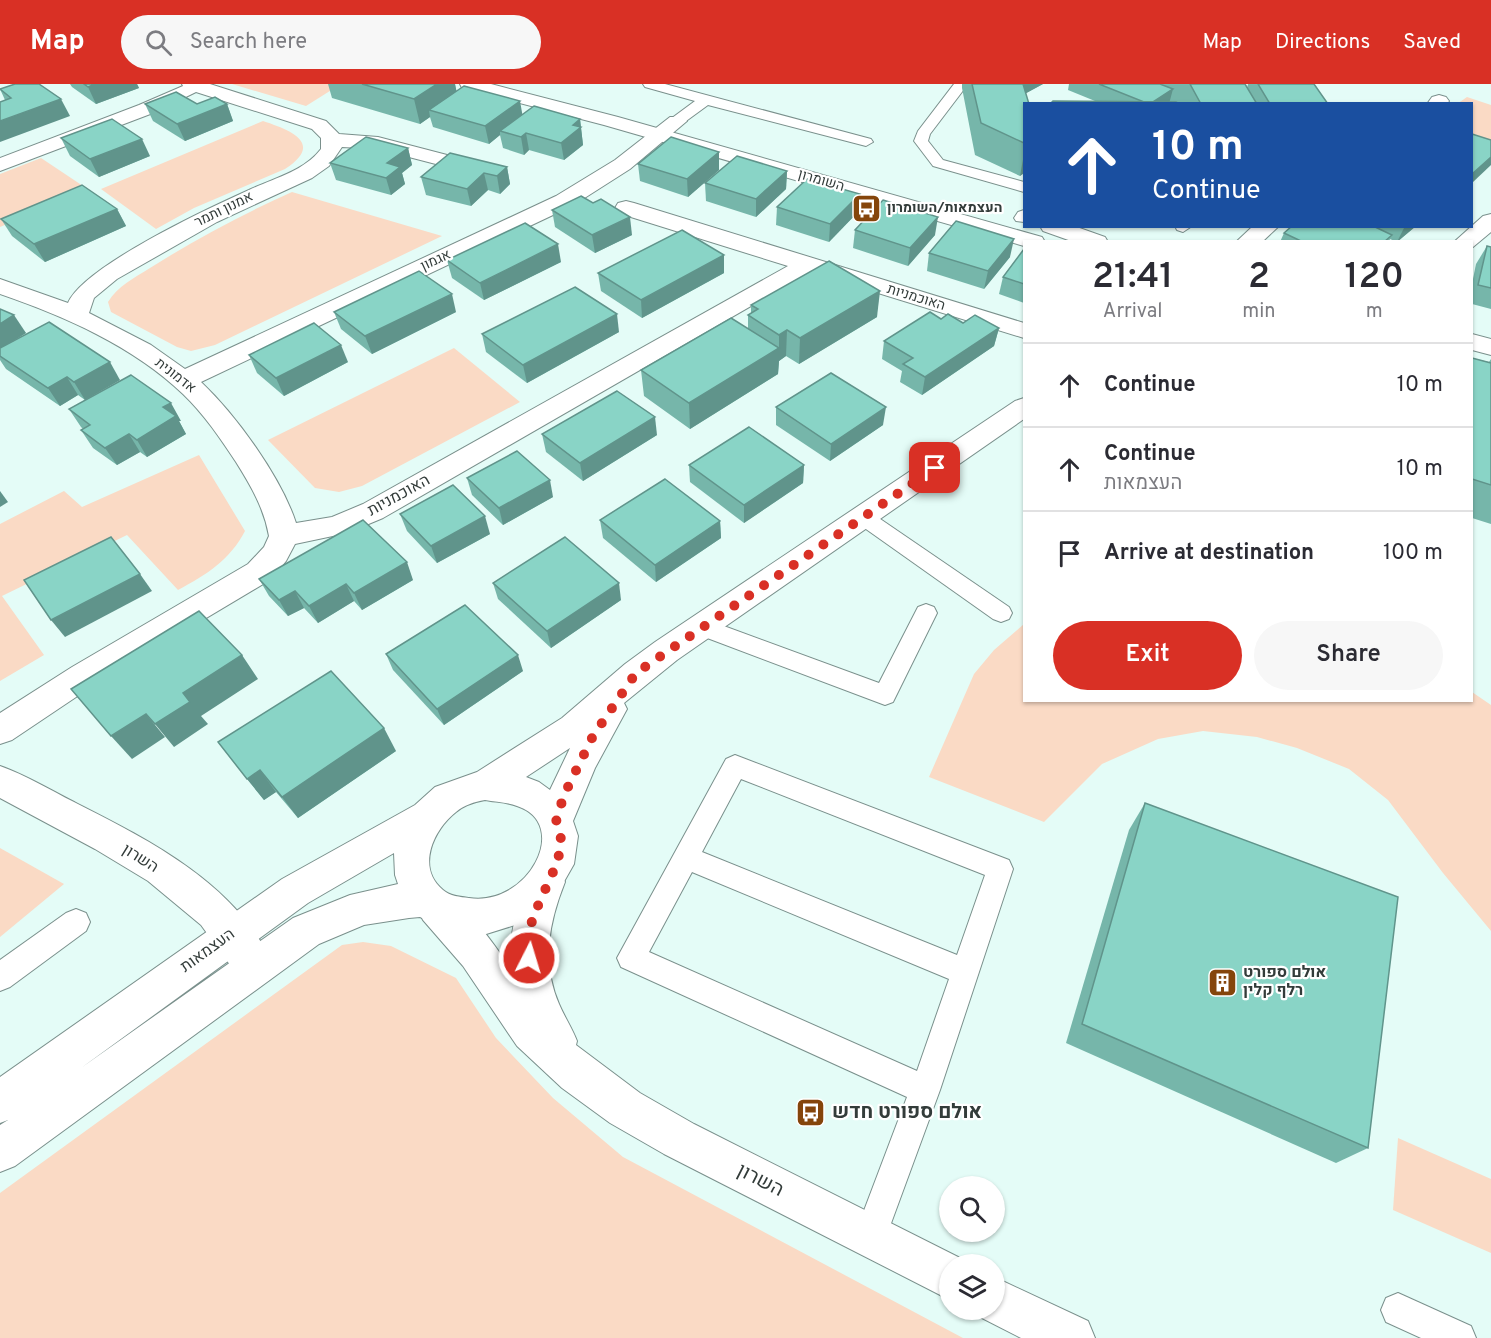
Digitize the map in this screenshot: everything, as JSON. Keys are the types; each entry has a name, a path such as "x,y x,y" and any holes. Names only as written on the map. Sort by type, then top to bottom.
{"street":[{"name":"השומרון","path":"469,84 669,128 908,185"},
{"name":"השומרון","path":"534,84 1028,240"},
{"path":"0,165 146,109 194,85 319,125 329,132 333,140 378,143 495,173"},
{"name":"אגמון","path":"183,380 571,197 608,177 669,128"},
{"name":"אמנון ותמר","path":"76,316 81,300 87,291 107,276 184,229 309,169 327,155 333,140"},
{"name":"האוכמניות","path":"626,208 1023,331"},
{"path":"1000,211 1023,217"},
{"path":"1473,249 1491,221"},
{"path":"1056,228 1091,240"},
{"path":"1250,240 1265,228"},
{"name":"האוכמניות","path":"284,536 337,526 373,512 808,264"},
{"name":"אמנון ותמר","path":"23,294 107,276"},
{"name":"אדמונית","path":"0,286 76,316 158,361 183,380 216,414 255,470 282,521 284,536"},
{"path":"485,785 574,728 636,673 1023,408"},
{"path":"0,729 82,676 258,572 276,553 284,536"},
{"path":"556,819 565,793 593,736 636,673"},
{"name":"השרון","path":"0,781 133,854 178,883 208,907 232,934 255,967"},
{"path":"0,1152 306,931 341,913 386,902 431,903 457,916 481,918 505,913 528,900 547,882 558,861 561,839 556,819 544,802 526,790 506,785 485,785 463,790 443,801 426,817 415,835 410,855 412,875 431,903"},
{"name":"העצמאות","path":"0,1101 295,891 426,817"},
{"name":"השרון","path":"547,882 532,919 529,958 534,995 551,1032 577,1073"},
{"name":"השרון","path":"431,903 477,953 531,1032 577,1073 625,1108 679,1139 939,1272"},
{"path":"1005,1305 1071,1338"}],"lane":[{"path":"650,84 866,142"},
{"path":"961,84 922,134 921,141 938,163 1023,187"},
{"path":"669,128 706,100"},
{"path":"863,517 1001,613"},
{"path":"702,627 885,696 926,613"},
{"path":"870,1237 925,1090 1000,869 735,766 631,958 925,1090"},
{"path":"685,857 965,972"},
{"path":"0,977 76,922"},
{"path":"1398,1310 1459,1338"}],"shaded area":[{"path":"232,84 341,84 306,106"},
{"path":"1467,97 1491,105 1491,155 1473,148 1473,102 1460,102"},
{"path":"263,121 292,133 299,139 303,145 297,160 285,169 194,208 156,229 101,189"},
{"path":"41,158 89,190 0,227 0,174"},
{"path":"292,192 442,236 215,345 191,351 177,347 111,312 108,302 121,287 132,279 220,227"},
{"path":"454,348 520,402 362,486 339,492 315,488 268,440"},
{"path":"199,455 245,531 225,558 198,579 178,590 127,535 2,596 44,655 0,681 0,524 64,491 82,507"},
{"path":"1023,625 1023,702 1473,702 1473,693 1491,705 1491,931 1443,873 1388,800 1349,769 1297,748 1257,737 1203,731 1158,739 1102,764 1044,822 929,777 974,674 994,650"},
{"path":"0,848 64,884 0,937"},
{"path":"363,942 391,946 456,978 496,1038 553,1098 623,1157 963,1338 0,1338 0,1193 342,945"},
{"path":"1398,1138 1491,1179 1491,1253 1393,1210"}],"building":[{"path":"15,84 39,84 61,99 0,121 0,102 11,98 0,89"},
{"path":"362,84 437,84 414,99"},
{"path":"972,84 1023,84 1028,102 1023,102 1023,143 981,123"},
{"path":"1099,84 1160,84 1173,89 1153,102 1144,102"},
{"path":"1190,84 1245,84 1256,102 1200,102"},
{"path":"1258,84 1314,84 1327,102 1269,102"},
{"path":"464,86 520,101 485,126 429,110"},
{"path":"176,92 197,104 215,97 227,104 177,124 145,104"},
{"path":"1053,101 1176,102 1052,102"},
{"path":"534,106 580,119 573,125 581,127 561,143 526,133 521,137 500,131"},
{"path":"112,119 142,139 90,159 61,138"},
{"path":"1473,134 1491,140 1491,157 1473,173"},
{"path":"366,137 408,148 387,163 400,167 386,178 330,163"},
{"path":"671,137 719,152 687,179 638,164"},
{"path":"450,153 507,167 497,176 484,173 467,189 421,177"},
{"path":"737,156 787,171 756,199 705,183"},
{"path":"807,179 860,194 830,224 777,207"},
{"path":"82,185 117,209 34,244 1,219"},
{"path":"581,196 593,203 601,199 630,217 592,235 552,210"},
{"path":"883,200 938,217 910,248 855,230"},
{"path":"956,221 1014,239 988,271 929,253"},
{"path":"525,223 558,244 480,283 447,260"},
{"path":"1290,228 1377,228 1392,235 1386,240 1299,240 1284,233"},
{"path":"682,230 724,255 641,300 598,273"},
{"path":"1487,246 1491,247 1491,288 1478,285"},
{"path":"1023,250 1023,284 1003,277"},
{"path":"829,261 880,291 800,338 787,330 779,335 748,315 758,309 751,305"},
{"path":"419,271 452,294 365,336 334,312"},
{"path":"575,287 617,314 523,365 482,334"},
{"path":"0,309 14,315 0,324"},
{"path":"930,312 941,319 948,314 963,323 975,315 999,328 925,377 903,364 913,358 884,341"},
{"path":"731,318 779,348 689,403 641,370"},
{"path":"49,322 110,362 74,382 67,377 48,388 0,356 0,348"},
{"path":"314,323 341,345 276,378 249,355"},
{"path":"1473,358 1491,363 1491,485 1473,479"},
{"path":"831,373 886,407 831,444 776,407"},
{"path":"131,375 171,403 163,407 176,416 137,440 129,434 105,448 81,430 90,425 69,409"},
{"path":"617,391 655,417 580,463 542,434"},
{"path":"749,427 804,465 744,505 689,465"},
{"path":"517,451 550,480 499,508 467,478"},
{"path":"665,479 720,521 655,565 600,520"},
{"path":"453,485 485,516 431,546 400,514"},
{"path":"363,520 407,562 354,593 346,584 309,606 295,591 279,600 259,579"},
{"path":"111,537 140,574 51,620 24,580"},
{"path":"565,537 619,583 547,631 493,583"},
{"path":"465,605 518,655 437,709 386,654"},
{"path":"199,611 242,655 183,693 190,702 155,724 146,714 111,736 71,689"},
{"path":"331,671 384,728 282,797 260,770 247,779 218,742"},
{"name":"אולם ספורט רלף קלין","path":"1145,803 1398,897 1368,1148 1082,1024"}],"place":[{"name":"העצמאות/השומרון","path":"866,208"},
{"name":"אולם ספורט רלף קלין","path":"1222,982"},
{"name":"אולם ספורט חדש","path":"811,1113"}],"route":[{"path":"529,958 532,919 558,861 561,839 556,819 565,793 593,736 636,673 935,468"}]}
